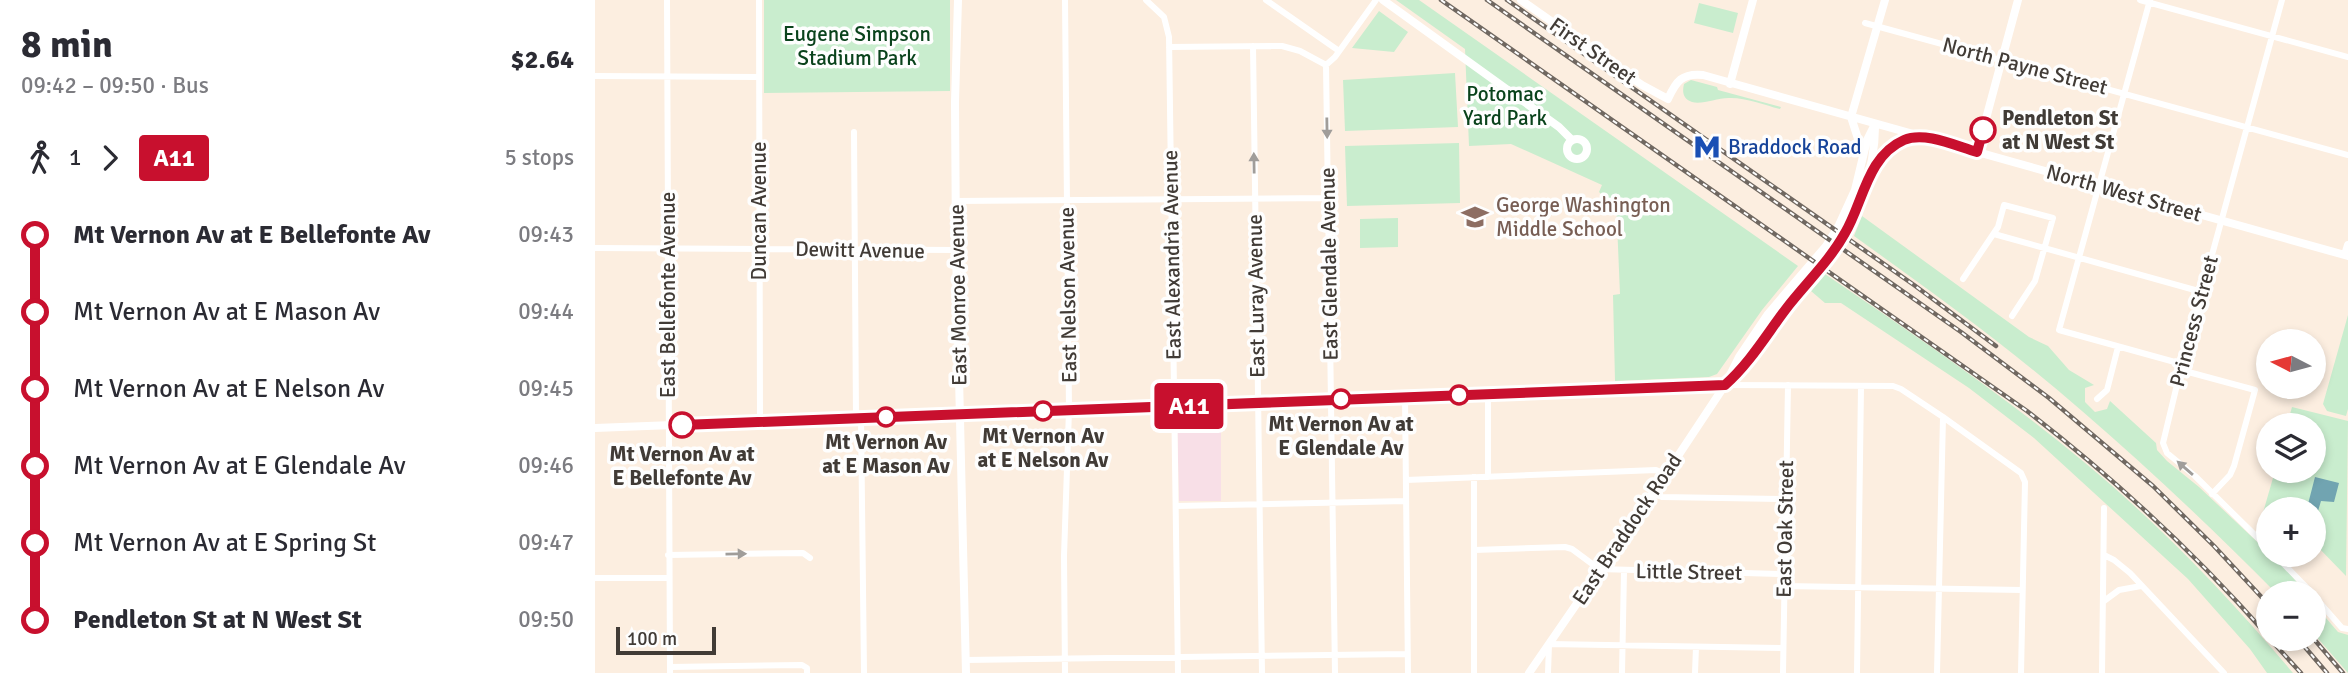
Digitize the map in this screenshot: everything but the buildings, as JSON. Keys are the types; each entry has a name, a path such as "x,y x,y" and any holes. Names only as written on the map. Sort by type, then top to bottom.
{"main road":[{"name":"East Monroe Avenue","path":"958,0 956,250 965,673"},
{"path":"1383,0 1559,127 1572,140"},
{"name":"First Street","path":"1521,0 1642,85 1668,99"},
{"path":"1730,84 1753,0"},
{"path":"1863,160 1861,142 1851,117 1885,0"},
{"path":"1977,152 2018,0"},
{"name":"North West Street","path":"1668,99 1677,80 1688,74 1703,75 2346,256"},
{"name":"East Braddock Road","path":"1529,673 1666,474 1768,314 1826,246 1855,190 1867,140 1875,124"},
{"name":"East Braddock Road","path":"1725,385 1741,371 1786,308 1831,255 1849,225 1865,184 1875,141 1875,124"},
{"path":"1865,184 1894,146 1906,139 1922,136"},
{"path":"2346,256 2348,244"},
{"path":"595,428 1725,385"}],"street":[{"name":"East Bellefonte Avenue","path":"667,0 670,670"},
{"name":"Duncan Avenue","path":"759,0 760,422"},
{"name":"East Nelson Avenue","path":"1065,0 1069,410 1064,556 1065,673"},
{"name":"East Alexandria Avenue","path":"1146,0 1164,17 1169,47 1178,673"},
{"path":"1266,0 1339,51"},
{"path":"1169,47 1288,47 1324,64 1339,51 1376,0"},
{"path":"2140,0 2348,57"},
{"name":"Princess Street","path":"2212,494 2167,453 2164,439 2181,367 2282,0"},
{"path":"2150,1 2059,330 2255,390 2234,466 2230,475 2212,494 2256,536"},
{"name":"North Payne Street","path":"1865,23 2348,155"},
{"name":"East Luray Avenue","path":"1252,46 1262,673"},
{"name":"East Glendale Avenue","path":"1324,64 1335,673"},
{"path":"595,76 758,76"},
{"path":"854,132 864,673"},
{"path":"956,201 1328,198"},
{"path":"1963,279 1998,227 2004,205 2053,218 2035,281 2012,316"},
{"path":"1994,234 2202,292"},
{"name":"Dewitt Avenue","path":"595,248 956,250"},
{"path":"2097,399 2107,390 2118,347"},
{"path":"1725,385 1893,386 1943,417 2023,476 2021,673"},
{"name":"East Oak Street","path":"1783,673 1788,385"},
{"path":"1857,673 1861,387"},
{"path":"1488,394 1488,477"},
{"path":"1405,397 1408,673"},
{"path":"1937,673 1943,417"},
{"path":"1406,480 1656,470 1666,474"},
{"path":"1474,477 1474,673"},
{"path":"1653,493 1662,498 1786,499"},
{"path":"1176,506 1406,501"},
{"path":"2102,673 2103,508"},
{"path":"1474,550 1570,548 1599,569"},
{"path":"668,555 803,553 810,558"},
{"path":"2104,555 2115,560 2166,609 2224,673"},
{"path":"2287,567 2300,581"},
{"name":"Little Street","path":"1599,569 1784,574"},
{"path":"1622,673 1624,571"},
{"path":"595,578 668,578"},
{"path":"1784,586 2022,590"},
{"path":"2104,601 2119,590 2141,586"},
{"path":"2326,609 2342,628 2348,629"},
{"path":"1548,673 1549,644 1783,648"},
{"path":"1695,673 1696,647"},
{"path":"965,660 1407,654"},
{"path":"670,670 802,665 807,670"}],"shaded area":[{"path":"1221,410 1221,501 1179,501 1177,412"}],"green space":[{"name":"Eugene Simpson Stadium Park","path":"764,0 950,0 950,91 764,93"},
{"name":"Potomac Yard Park","path":"1396,0 1419,0 1798,266 1762,310 1717,374 1709,377 1615,381 1613,295 1620,294 1616,199 1606,199 1599,192 1602,185 1511,144 1469,146 1465,49"},
{"path":"1699,3 1738,13 1733,33 1694,23"},
{"path":"1379,11 1408,32 1394,52 1352,48"},
{"path":"1455,73 1458,127 1345,131 1343,80"},
{"path":"1691,80 1781,107 1780,109 1737,98 1692,102 1685,97 1683,90 1684,84"},
{"path":"1459,143 1460,203 1347,206 1345,146"},
{"path":"1862,216 2029,337 2048,346 2069,370 2094,385 2085,388 2085,402 2095,412 2107,409 2110,401 2156,443 2157,450 2167,461 2256,541 2256,567 2284,567 2296,581 2264,581 2156,477 2055,388 1970,321 1854,236"},
{"path":"1398,218 1398,247 1360,248 1360,219"},
{"path":"1825,274 1989,388 2053,437 2140,511 2193,563 2256,631 2256,651 2274,651 2293,673 2267,673 2250,649 2188,579 2034,438 1969,388 1841,303 1825,303 1811,291"},
{"path":"2348,315 2346,416 2327,411 2323,404"},
{"path":"2292,407 2316,413 2290,413"},
{"path":"2326,416 2348,421 2346,576 2326,555 2326,497 2268,497 2272,483 2326,483"},
{"path":"2326,618 2338,632 2348,635 2348,673 2326,648"}],"water":[{"path":"2326,480 2339,483 2334,502 2326,501 2326,497 2310,497 2313,483 2326,483"}],"railway":[{"path":"1441,0 2027,411 2092,463 2153,518 2212,575 2256,623"},
{"path":"1487,0 1961,332 2049,398 2153,486 2256,591"},
{"path":"1507,0 1914,285 1996,346"},
{"path":"2281,651 2301,673"},
{"path":"2308,651 2327,673"},
{"path":"2324,651 2343,673"}],"bus line":[{"name":"A11","path":"682,425 1725,385 1741,371 1786,308 1831,255 1846,233 1865,184 1894,146 1906,139 1922,136 1977,152 1983,130"}],"place":[{"name":"Pendleton St at N West St","path":"1983,130"},
{"name":"Braddock Road","path":"1707,147"},
{"name":"George Washington Middle School","path":"1475,217"},
{"name":"Mt Vernon Av at E Glendale Av","path":"1341,399"},
{"name":"Mt Vernon Av at E Nelson Av","path":"1043,411"},
{"name":"Mt Vernon Av at E Mason Av","path":"886,417"},
{"name":"Mt Vernon Av at E Bellefonte Av","path":"682,425"}]}
